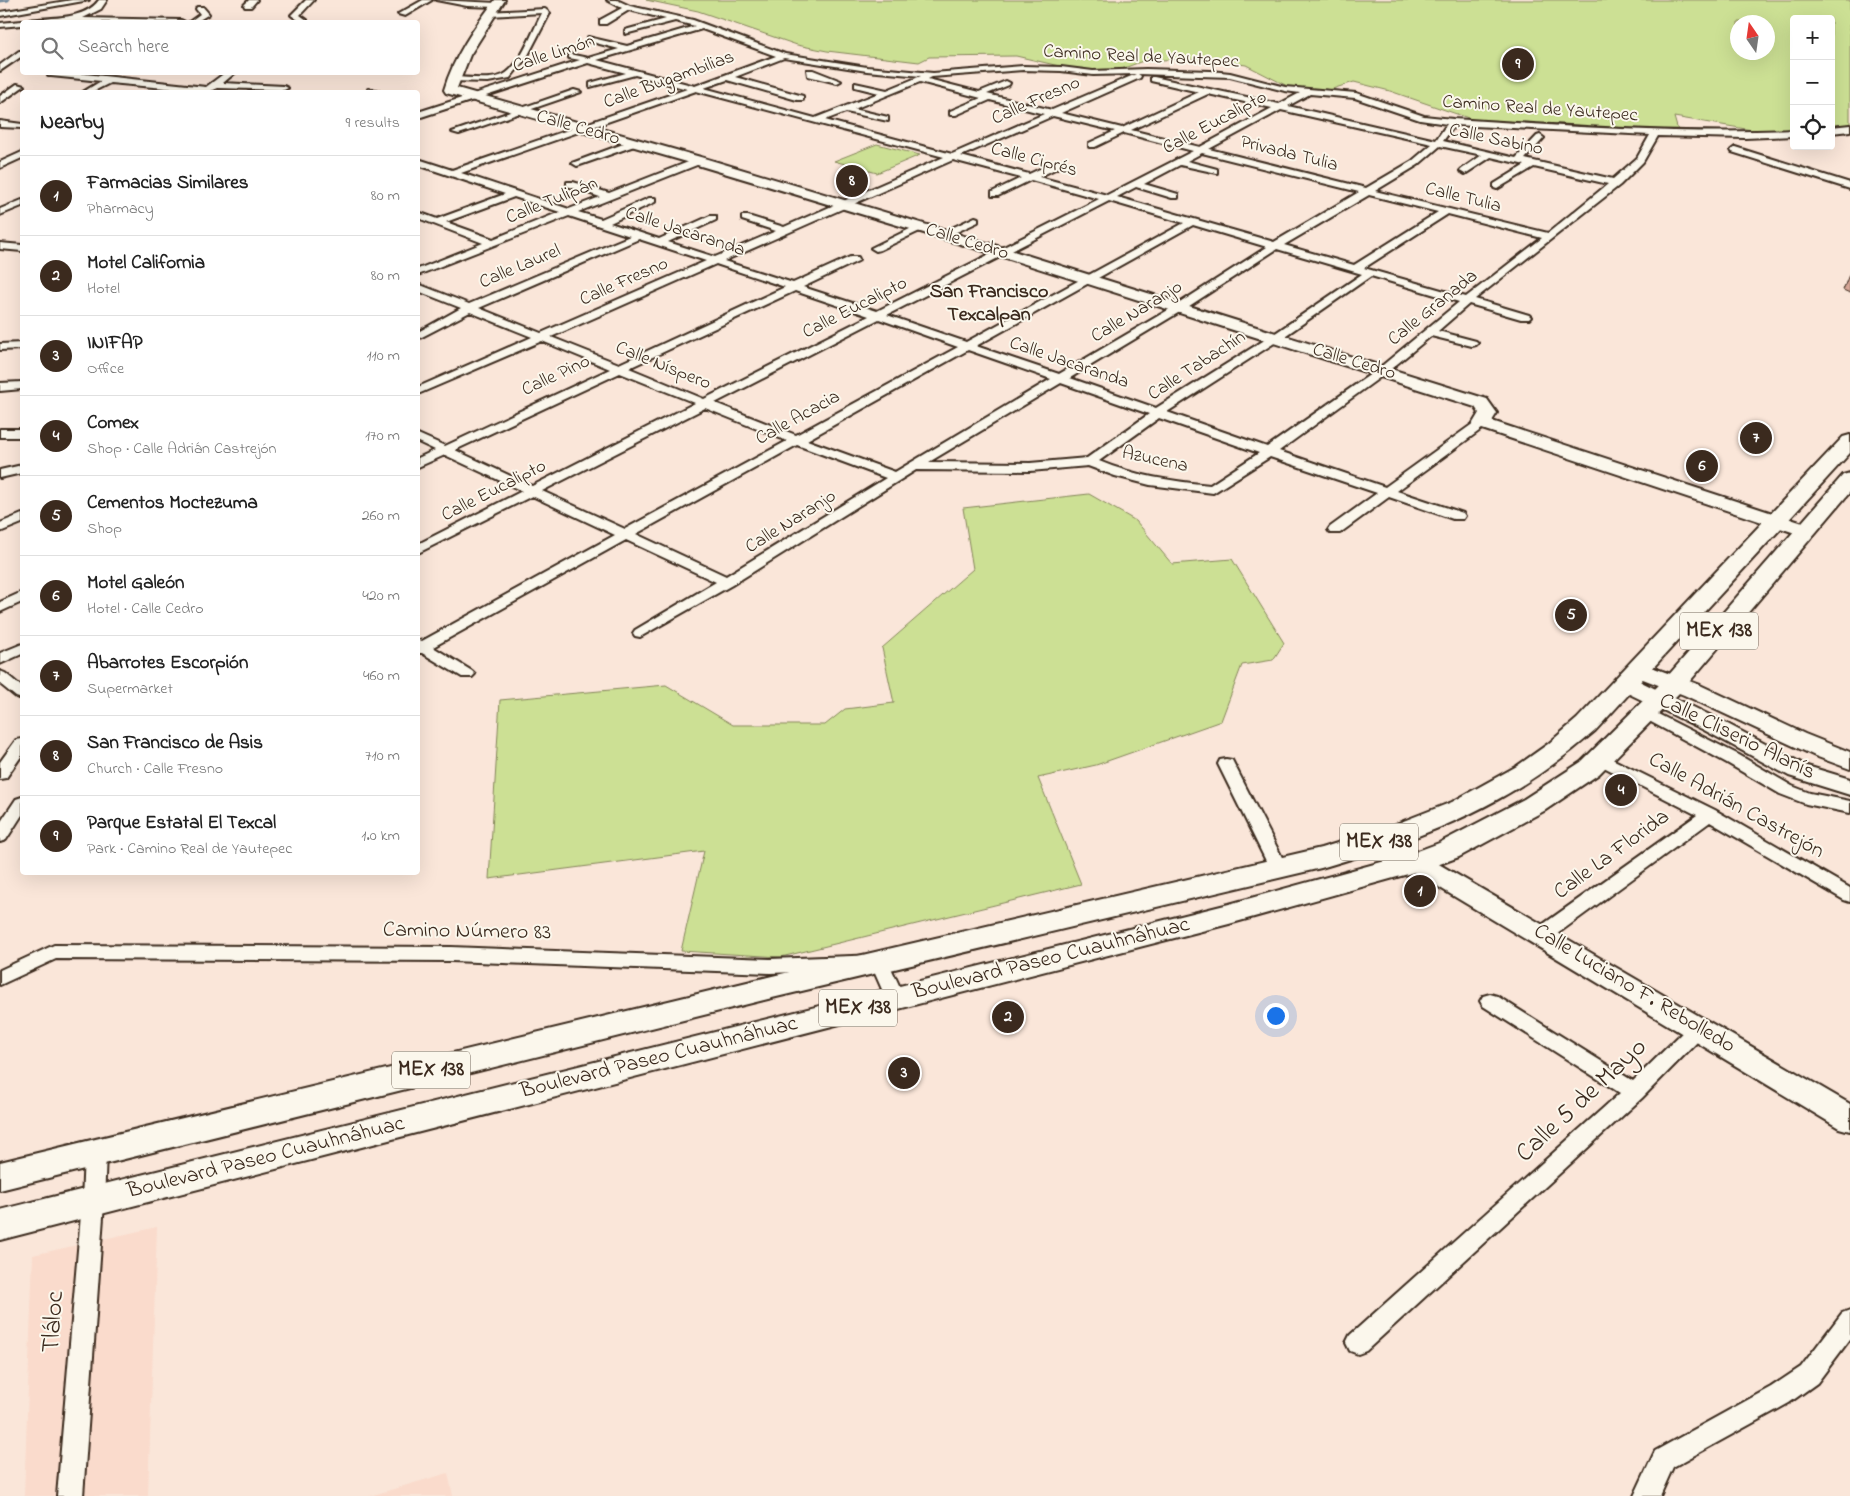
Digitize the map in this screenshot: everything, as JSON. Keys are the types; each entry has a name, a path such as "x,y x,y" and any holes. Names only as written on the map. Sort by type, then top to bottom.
{"main road":[{"name":"Boulevard Paseo Cuauhnáhuac","path":"0,1176 879,962 1279,869 1371,845 1435,821 1486,797 1542,763 1586,726 1850,441"},
{"name":"Boulevard Paseo Cuauhnáhuac","path":"0,1225 1229,914 1416,862 1450,850 1534,805 1572,780 1600,758 1660,698 1850,479"}],"street":[{"path":"0,14 85,0"},
{"path":"70,20 98,8 102,0"},
{"path":"303,20 295,15 310,0"},
{"path":"402,14 428,0"},
{"path":"440,0 545,11 546,14 524,56 507,76 451,85"},
{"name":"Camino Real de Yautepec","path":"611,0 628,8 676,18 783,56 867,69 933,75 1023,68 1061,69 1093,73 1230,75 1306,93 1356,96 1423,118 1453,122 1655,133 1744,135 1790,133"},
{"path":"451,85 469,46 495,6"},
{"path":"604,22 628,8"},
{"path":"195,20 205,14 200,9"},
{"path":"47,20 80,16"},
{"path":"628,32 676,18"},
{"path":"0,25 20,23"},
{"path":"0,30 10,24"},
{"name":"Calle Limón","path":"420,113 626,48 700,27"},
{"path":"591,38 626,48"},
{"path":"0,69 20,54"},
{"name":"Calle Ciprés","path":"572,56 1108,198 1525,317"},
{"name":"Calle Bugambilias","path":"453,173 695,90 783,56"},
{"path":"832,63 810,72 811,74 837,81"},
{"path":"593,85 637,72"},
{"name":"Calle Sabino","path":"1142,73 1437,144 1617,183"},
{"name":"Calle Fresno","path":"420,390 1142,73"},
{"path":"90,75 109,80 163,85 284,88"},
{"path":"212,87 228,75"},
{"path":"815,121 933,75"},
{"path":"726,77 800,98"},
{"path":"91,90 109,80"},
{"path":"920,80 1201,150"},
{"path":"979,95 1006,83"},
{"path":"156,90 163,85"},
{"name":"Calle Cedro","path":"451,85 471,97 699,161 1002,252 1481,403 1488,413 1482,423"},
{"path":"858,85 889,93"},
{"path":"0,100 20,86"},
{"path":"1092,146 1209,90"},
{"path":"456,132 577,92"},
{"name":"Calle Eucalipto","path":"420,548 1180,162 1306,93"},
{"path":"953,113 988,98"},
{"path":"420,105 434,109"},
{"path":"845,109 885,120"},
{"name":"Calle Naranjo","path":"640,633 727,582 914,466 1179,308 1277,245 1415,163 1437,144 1453,122"},
{"path":"0,124 20,126"},
{"path":"1835,130 1850,128"},
{"name":"Calle Granada","path":"1214,489 1382,371 1468,300 1617,183 1640,160 1655,133"},
{"path":"1518,161 1540,138"},
{"path":"577,163 634,143"},
{"name":"Privada Tulia","path":"1201,150 1368,191"},
{"path":"1735,150 1850,186"},
{"path":"1465,171 1488,155"},
{"path":"0,165 20,156"},
{"name":"Calle Tulipán","path":"420,271 699,161"},
{"path":"995,194 1060,162"},
{"path":"1180,162 1214,171"},
{"name":"Calle Jacaranda","path":"420,163 793,286 1458,516"},
{"path":"1497,186 1531,165"},
{"path":"570,184 610,197"},
{"path":"1135,184 1175,196"},
{"name":"Calle Tulia","path":"1368,191 1550,237"},
{"path":"437,222 514,194"},
{"path":"601,223 652,200"},
{"path":"0,212 20,204"},
{"path":"1357,268 1445,212"},
{"path":"420,216 494,243"},
{"path":"660,242 713,218"},
{"path":"745,218 784,230"},
{"path":"942,235 975,220"},
{"name":"Calle Acacia","path":"420,646 1192,222"},
{"path":"876,248 920,228"},
{"name":"Calle Laurel","path":"420,335 468,308 640,235"},
{"path":"0,246 20,248"},
{"name":"Calle Pino","path":"420,462 854,259"},
{"name":"Calle Tabachín","path":"914,466 1021,467 1058,466 1090,462 1159,412 1275,338 1371,272"},
{"name":"Calle Níspero","path":"420,288 796,440 896,477"},
{"path":"1430,332 1472,344"},
{"path":"0,347 20,346"},
{"path":"0,387 20,386"},
{"path":"1335,530 1482,423 1805,530"},
{"path":"0,434 20,433"},
{"path":"420,439 727,582"},
{"name":"Azucena","path":"1090,462 1113,472 1138,479 1214,489"},
{"path":"0,474 20,469"},
{"path":"0,528 20,519"},
{"path":"0,608 20,597"},
{"path":"420,648 467,674"},
{"path":"0,659 20,650"},
{"path":"0,676 20,692"},
{"name":"Calle Cliserio Alanís","path":"1632,676 1733,758 1786,790 1806,798 1850,807"},
{"name":"Calle Cliserio Alanís","path":"1660,698 1850,761"},
{"name":"Calle Cliserio Alanís","path":"1660,698 1798,771 1850,787"},
{"path":"0,774 20,747"},
{"path":"1798,771 1822,751"},
{"name":"Calle Adrián Castrejón","path":"1600,758 1709,814 1850,896"},
{"path":"1226,764 1279,869"},
{"path":"0,836 20,805"},
{"name":"Calle La Florida","path":"1540,934 1709,814"},
{"name":"Calle Luciano F. Rebolledo","path":"1416,862 1850,1119"},
{"name":"Camino Número 83","path":"0,978 54,952 451,954 770,966 879,962"},
{"path":"879,962 896,998"},
{"path":"1490,1001 1635,1092"},
{"name":"Calle 5 de Mayo","path":"1502,1213 1635,1092 1699,1028"},
{"name":"Tláloc","path":"70,1496 93,1202 95,1152"},
{"path":"1358,1343 1502,1213"},
{"path":"1647,1496 1664,1458 1780,1395 1809,1375 1850,1320"}],"shaded area":[{"path":"157,1227 148,1496 24,1496 33,1255"},
{"path":"448,1473 453,1496 370,1496"}],"green space":[{"path":"646,0 1850,0 1850,124 1835,126 1835,15 1790,15 1790,129 1764,132 1674,117 1678,131 1477,121 1390,91 1354,82 1326,91 1295,90 1246,65 1225,62 1180,59 1143,61 1116,71 1081,71 1016,56 929,57 919,62 827,51 797,45 698,11"},
{"path":"877,144 920,155 877,173 834,161"},
{"path":"1089,494 1136,521 1172,564 1232,559 1284,643 1273,660 1242,665 1221,721 1096,765 1038,778 1081,884 781,957 681,951 704,851 489,879 500,700 666,685 733,725 825,725 845,709 894,703 882,648 973,569 963,508"}],"waterway":[{"path":"0,1 8,0"}],"place":[{"name":"Parque Estatal El Texcal","path":"1518,64"},
{"name":"San Francisco de Asis","path":"852,181"},
{"name":"Abarrotes Escorpión","path":"1756,438"},
{"name":"Motel Galeón","path":"1702,466"},
{"name":"Cementos Moctezuma","path":"1571,615"},
{"name":"Comex","path":"1621,790"},
{"name":"Farmacias Similares","path":"1420,891"},
{"name":"Motel California","path":"1008,1017"},
{"name":"INIFAP","path":"904,1073"}],"district":[{"name":"San Francisco Texcalpan","path":"989,304"}]}
